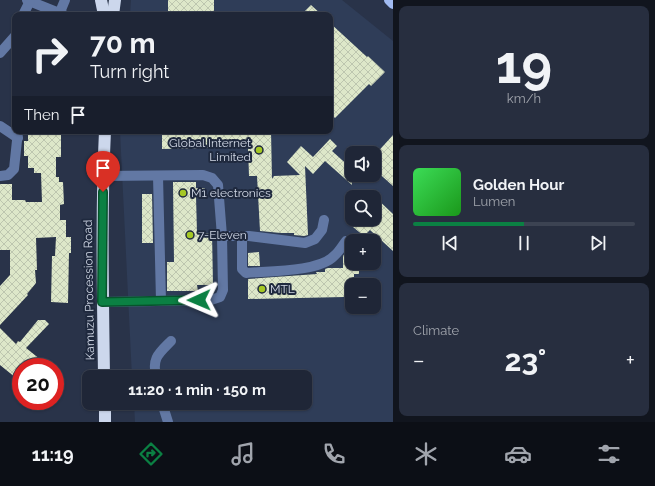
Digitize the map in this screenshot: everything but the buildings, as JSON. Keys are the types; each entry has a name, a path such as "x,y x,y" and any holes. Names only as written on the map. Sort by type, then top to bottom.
{"highway":[{"path":"101,0 103,12"},
{"path":"113,12 115,0"},
{"name":"Kamuzu Procession Road","path":"104,370 102,302 105,134"},
{"path":"105,410 106,422"}],"main road":[{"path":"389,0 393,4"}],"lane":[{"path":"62,12 65,0"},
{"path":"24,12 28,1 57,12"},
{"path":"0,53 12,39"},
{"path":"0,126 12,131"},
{"path":"0,176 8,175 14,169 18,134"},
{"path":"102,302 211,300 220,297 223,290 222,236 218,185 212,178 203,175 103,176"},
{"path":"158,176 161,301"},
{"path":"222,236 242,236 305,243 315,239 322,230 324,220"},
{"path":"242,236 242,269 246,274 308,268 322,264 334,257 345,242"},
{"path":"154,370 155,359 171,341"},
{"path":"164,410 168,422"}],"shaded area":[{"path":"131,0 342,0 393,41 393,422 135,422 134,410 312,410 312,370 132,370 120,134 333,134 333,12 130,12"}],"place":[{"name":"Global Internet Limited","path":"259,150"},
{"name":"M1 electronics","path":"183,193"},
{"name":"7-Eleven","path":"190,235"},
{"name":"MTL","path":"262,289"}],"route":[{"path":"103,192 102,302 199,300"}]}
